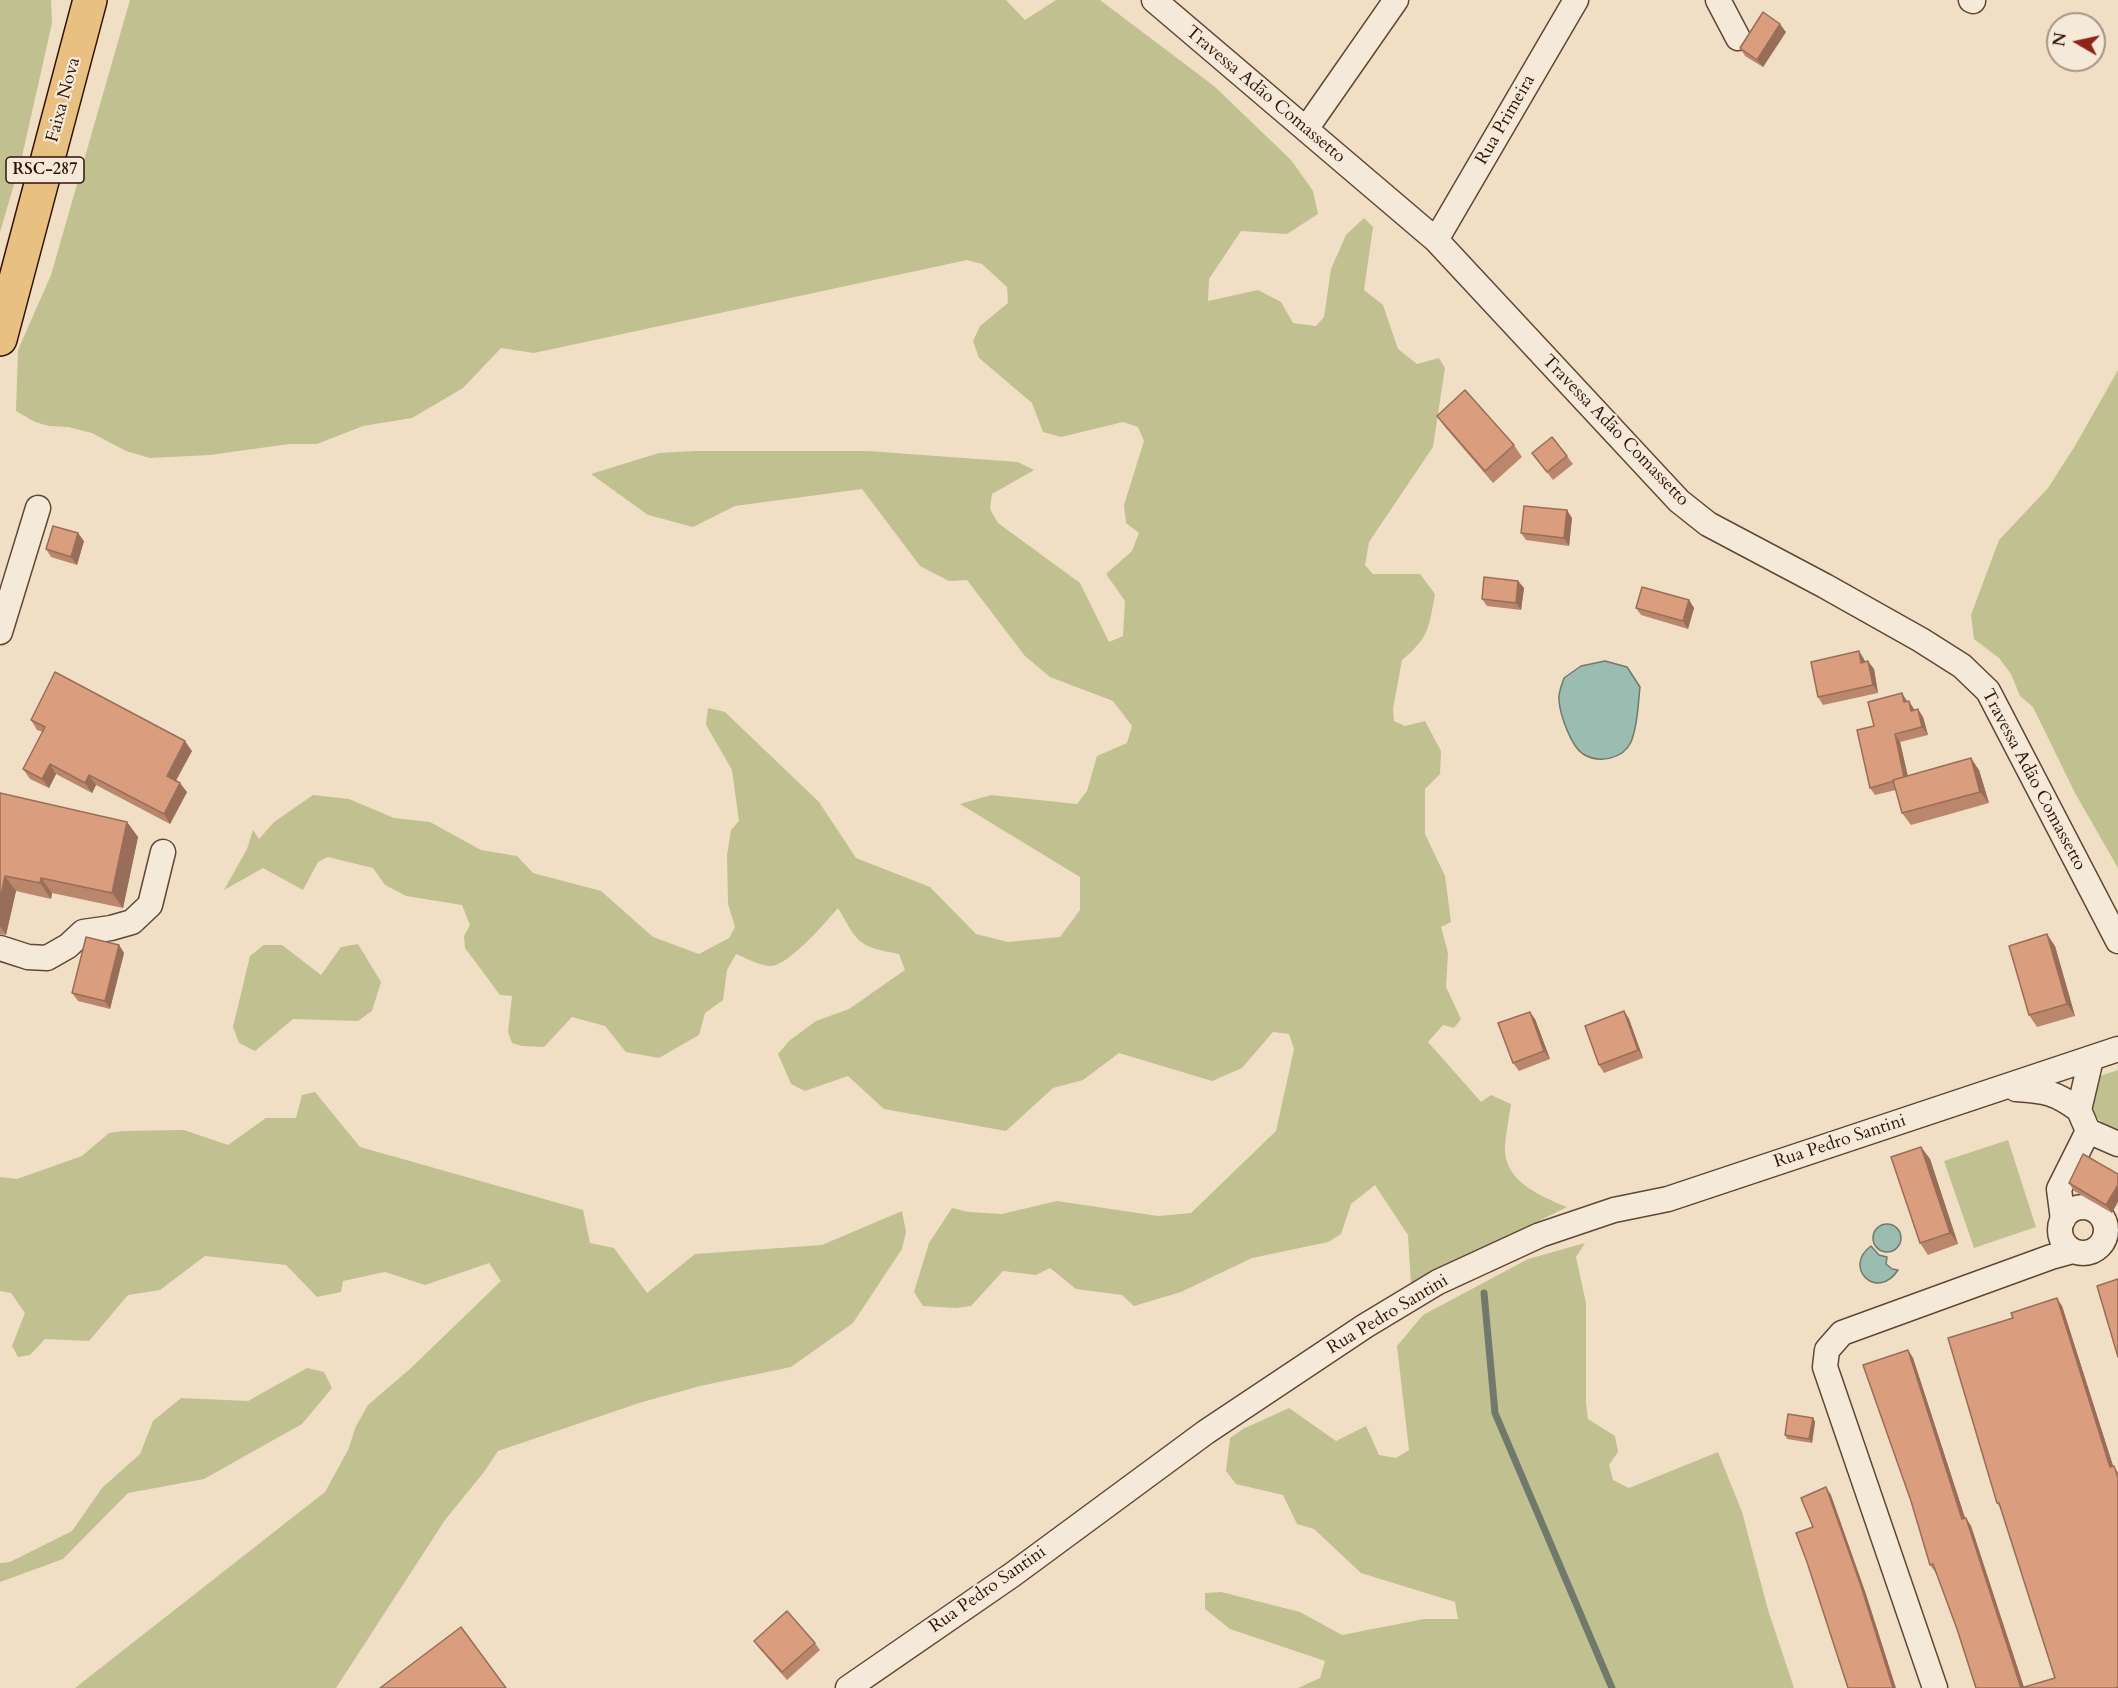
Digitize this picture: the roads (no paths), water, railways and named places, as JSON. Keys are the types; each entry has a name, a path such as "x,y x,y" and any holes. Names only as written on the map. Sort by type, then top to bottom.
{"highway":[{"name":"Faixa Nova","path":"0,339 90,0"}],"street":[{"name":"Travessa Adão Comassetto","path":"1154,0 1436,240 1679,501 1708,524 1921,640 1962,666 1988,691 2118,942"},
{"path":"1306,129 1396,0"},
{"name":"Rua Primeira","path":"1436,240 1576,0"},
{"path":"1718,0 1738,38"},
{"path":"0,632 38,508"},
{"path":"0,948 28,957 47,958 68,946 83,932 132,922 150,905 163,852"},
{"name":"Rua Pedro Santini","path":"849,1688 1012,1575 1206,1432 1365,1326 1438,1282 1540,1235 1614,1210 1668,1199 2118,1049"},
{"path":"2073,1251 2062,1238 2063,1220 2059,1189 2084,1120 2091,1059"},
{"name":"Rua Pedro Santini","path":"2002,1088 2046,1091 2065,1099 2084,1120 2118,1144"},
{"path":"1935,1688 1825,1367 1827,1350 1842,1333 2051,1257 2073,1251 2090,1252 2098,1247 2112,1231 2100,1215 2085,1208 2068,1213 2063,1220"}],"water":[{"path":"1605,661 1627,667 1640,687 1631,742 1617,756 1596,759 1583,754 1570,737 1564,722 1559,694 1564,678 1581,666"},
{"path":"1887,1224 1897,1228 1901,1238 1897,1248 1887,1252 1877,1248 1873,1238 1877,1228"},
{"path":"1871,1246 1879,1255 1887,1257 1886,1264 1898,1270 1890,1279 1881,1283 1866,1278 1861,1271 1860,1263 1863,1254"}],"waterway":[{"path":"1484,1293 1495,1413 1612,1688"}]}
